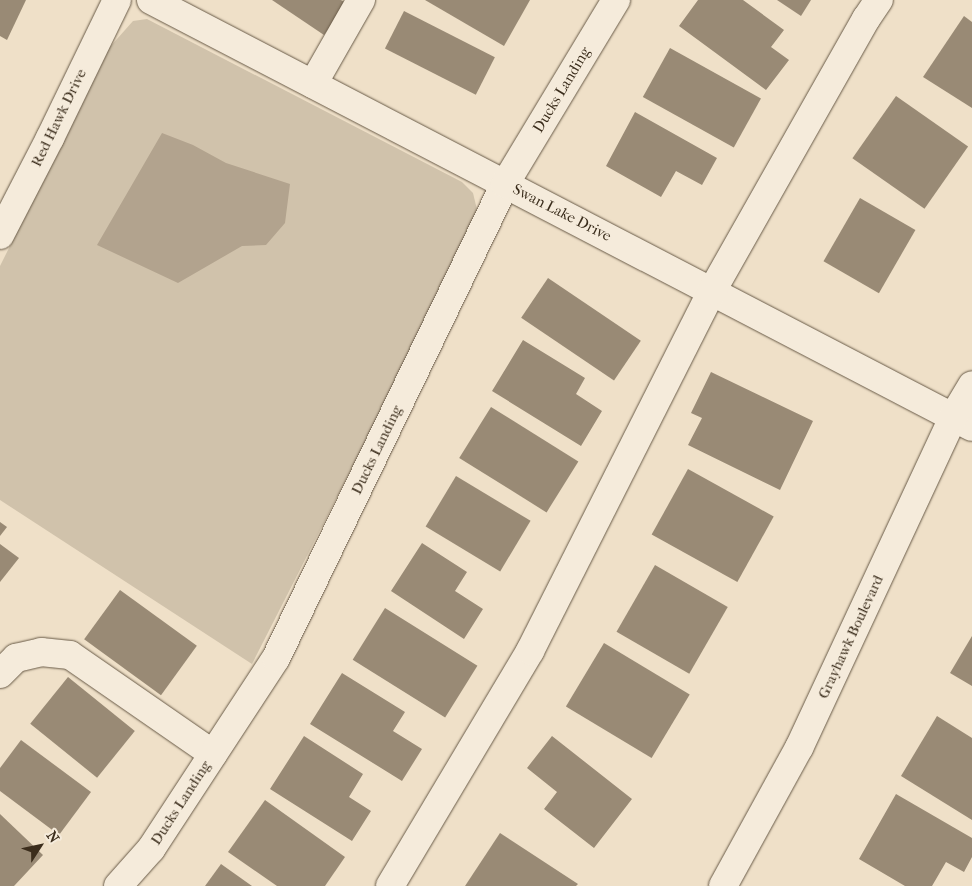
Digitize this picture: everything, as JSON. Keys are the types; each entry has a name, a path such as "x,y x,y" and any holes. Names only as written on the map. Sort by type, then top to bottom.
{"street":[{"name":"Red Hawk Drive","path":"0,235 50,138 117,0"},
{"name":"Swan Lake Drive","path":"151,0 962,422"},
{"path":"313,84 361,0"},
{"name":"Ducks Landing","path":"118,886 151,849 276,658 505,184 616,0"},
{"path":"390,886 530,651 712,291 866,18 879,0"},
{"name":"Grayhawk Boulevard","path":"723,886 800,748 962,422 972,385"},
{"path":"0,674 16,658 41,652 70,655 213,754"}],"shaded area":[{"path":"147,19 462,182 473,193 479,218 252,664 0,500 0,266 109,48 133,21"},
{"path":"162,133 193,145 226,163 290,184 285,223 266,245 242,246 178,283 97,245"}],"building":[{"path":"0,0 26,0 7,40 0,36"},
{"path":"272,0 341,0 346,3 324,35"},
{"path":"425,0 530,0 504,46"},
{"path":"698,0 743,0 784,30 771,47 789,60 766,90 679,26"},
{"path":"777,0 811,0 801,16"},
{"path":"404,11 495,57 476,95 385,48"},
{"path":"964,16 972,22 972,108 923,77"},
{"path":"670,48 761,98 734,147 643,97"},
{"path":"896,96 968,146 924,209 852,158"},
{"path":"635,112 717,158 702,185 676,171 661,197 606,166"},
{"path":"860,198 915,230 879,293 824,261"},
{"path":"548,278 641,341 614,380 521,318"},
{"path":"523,340 585,378 576,394 602,411 581,446 492,391"},
{"path":"711,372 813,421 780,490 688,445 702,418 691,413"},
{"path":"491,407 578,462 547,512 459,458"},
{"path":"688,469 774,517 737,582 652,535"},
{"path":"456,476 531,521 500,571 426,527"},
{"path":"0,522 7,527 0,536"},
{"path":"422,543 467,572 455,591 483,609 464,639 391,591"},
{"path":"0,544 19,558 0,582"},
{"path":"655,565 728,607 689,674 616,632"},
{"path":"120,590 197,646 161,695 84,639"},
{"path":"385,608 477,666 445,717 353,660"},
{"path":"972,636 972,686 950,673"},
{"path":"604,643 690,695 652,758 566,706"},
{"path":"342,673 405,712 393,731 422,749 402,781 310,724"},
{"path":"68,677 135,731 97,778 30,724"},
{"path":"937,716 972,738 972,820 901,776"},
{"path":"304,736 363,774 349,797 371,811 352,841 270,789"},
{"path":"552,736 632,799 594,848 544,809 557,792 527,768"},
{"path":"21,740 91,792 59,835 0,791 0,768"},
{"path":"896,794 972,838 972,857 964,872 946,862 932,886 905,886 859,859"},
{"path":"265,800 345,857 325,886 277,886 228,852"},
{"path":"0,814 43,855 14,886 0,886"},
{"path":"500,833 578,884 576,886 465,886"},
{"path":"221,864 252,886 205,886"}]}
